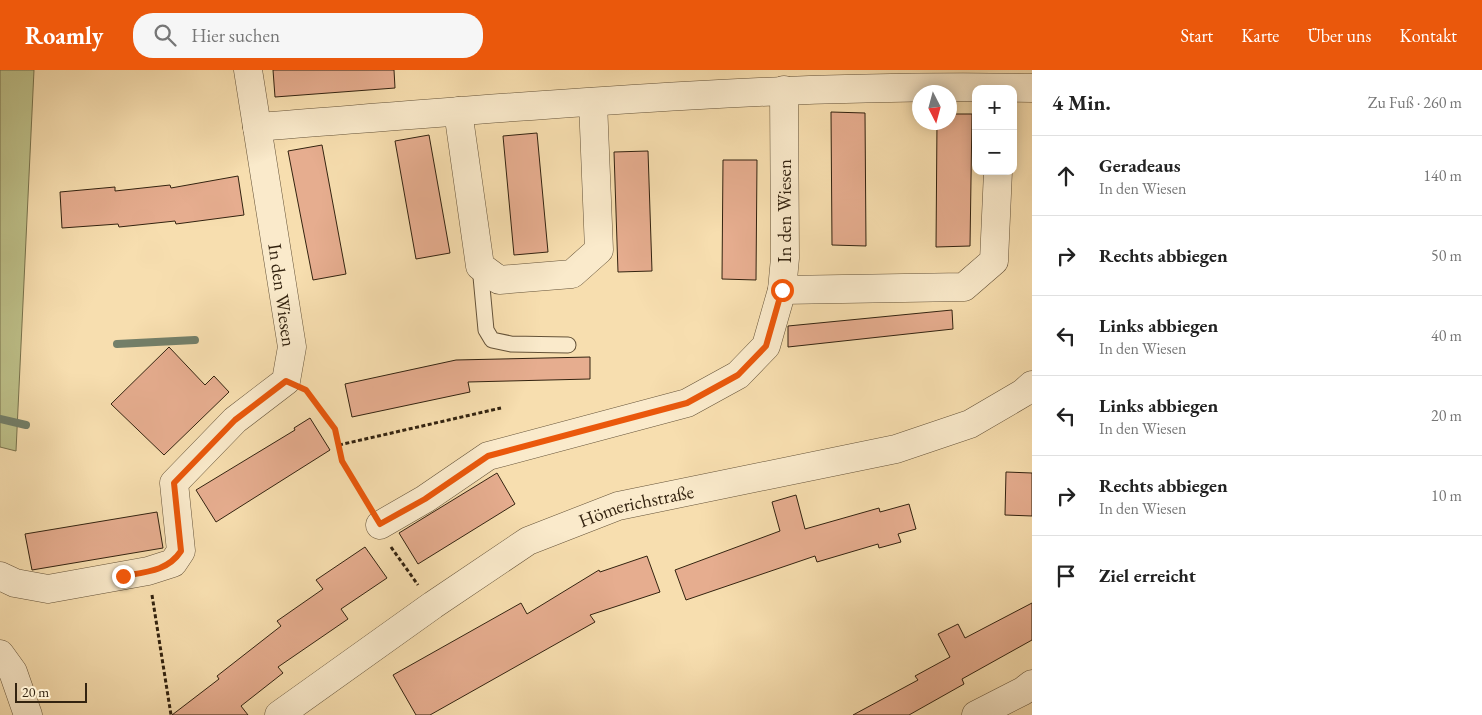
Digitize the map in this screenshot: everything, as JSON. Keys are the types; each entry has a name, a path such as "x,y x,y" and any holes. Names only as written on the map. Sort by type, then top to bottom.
{"street":[{"name":"In den Wiesen","path":"248,70 292,347 286,381"},
{"path":"257,127 458,111 784,90 972,88"},
{"path":"1017,88 1032,88"},
{"name":"In den Wiesen","path":"380,524 425,499 488,456 687,403 738,375 766,346 782,290 785,258 784,90"},
{"path":"458,111 480,266 499,280 572,274 599,250 593,102"},
{"path":"782,290 964,287 994,261 998,175"},
{"path":"0,576 15,583 48,588 148,572 173,563 181,551 174,483 235,420 286,381"},
{"name":"Hömerichstraße","path":"279,715 433,605 528,541 618,506 896,449 970,424 1023,393 1032,385"},
{"path":"0,654 13,672 28,715"},
{"path":"976,715 1023,691 1032,684"}],"lane":[{"path":"480,266 486,330 492,340 511,344 568,345"}],"path":[{"path":"286,381 306,390 335,429 342,461 394,551 433,605"},
{"path":"338,445 501,408"},
{"path":"148,572 171,715"}],"green space":[{"path":"0,70 34,70 16,451 0,447"}],"building":[{"path":"273,70 394,70 395,88 275,97"},
{"path":"831,112 865,113 866,246 832,245"},
{"path":"957,114 972,114 970,246 936,247 937,130 957,130"},
{"path":"537,133 548,252 514,255 503,136"},
{"path":"429,135 450,253 416,259 395,141"},
{"path":"322,145 346,274 313,280 288,151"},
{"path":"648,151 652,271 618,272 614,152"},
{"path":"723,160 757,160 756,280 722,279"},
{"path":"238,176 244,215 176,224 175,221 119,227 118,224 62,228 60,192 115,187 115,191 170,185 171,188"},
{"path":"952,310 953,329 788,347 788,326"},
{"path":"169,347 205,385 214,376 229,392 164,455 111,404"},
{"path":"590,357 590,379 468,382 470,392 352,417 345,384 456,360"},
{"path":"310,418 330,450 216,522 196,490 295,430 294,428"},
{"path":"1006,472 1032,473 1032,516 1005,515"},
{"path":"497,473 515,504 418,564 399,533"},
{"path":"796,495 805,529 879,508 880,512 909,504 916,529 898,534 901,542 879,548 878,544 817,562 815,556 686,600 675,570 780,531 772,502"},
{"path":"157,512 163,548 32,570 25,534"},
{"path":"365,547 387,578 341,609 348,619 278,667 283,673 241,706 248,715 172,715 219,679 217,676 281,626 277,621 323,589 316,580"},
{"path":"647,556 660,592 590,615 595,622 430,715 416,715 393,675 521,603 527,614 599,570 600,572"},
{"path":"1032,603 1032,640 962,679 964,684 909,715 853,715 918,680 915,676 950,657 938,634 958,624 965,638"}],"waterway":[{"path":"117,344 195,340"},
{"path":"0,419 26,425"}],"route":[{"path":"123,576 148,572 173,563 181,551 174,483 235,420 286,381 306,390 335,429 342,461 380,524 425,499 488,456 687,403 738,375 766,346 782,290"}]}
